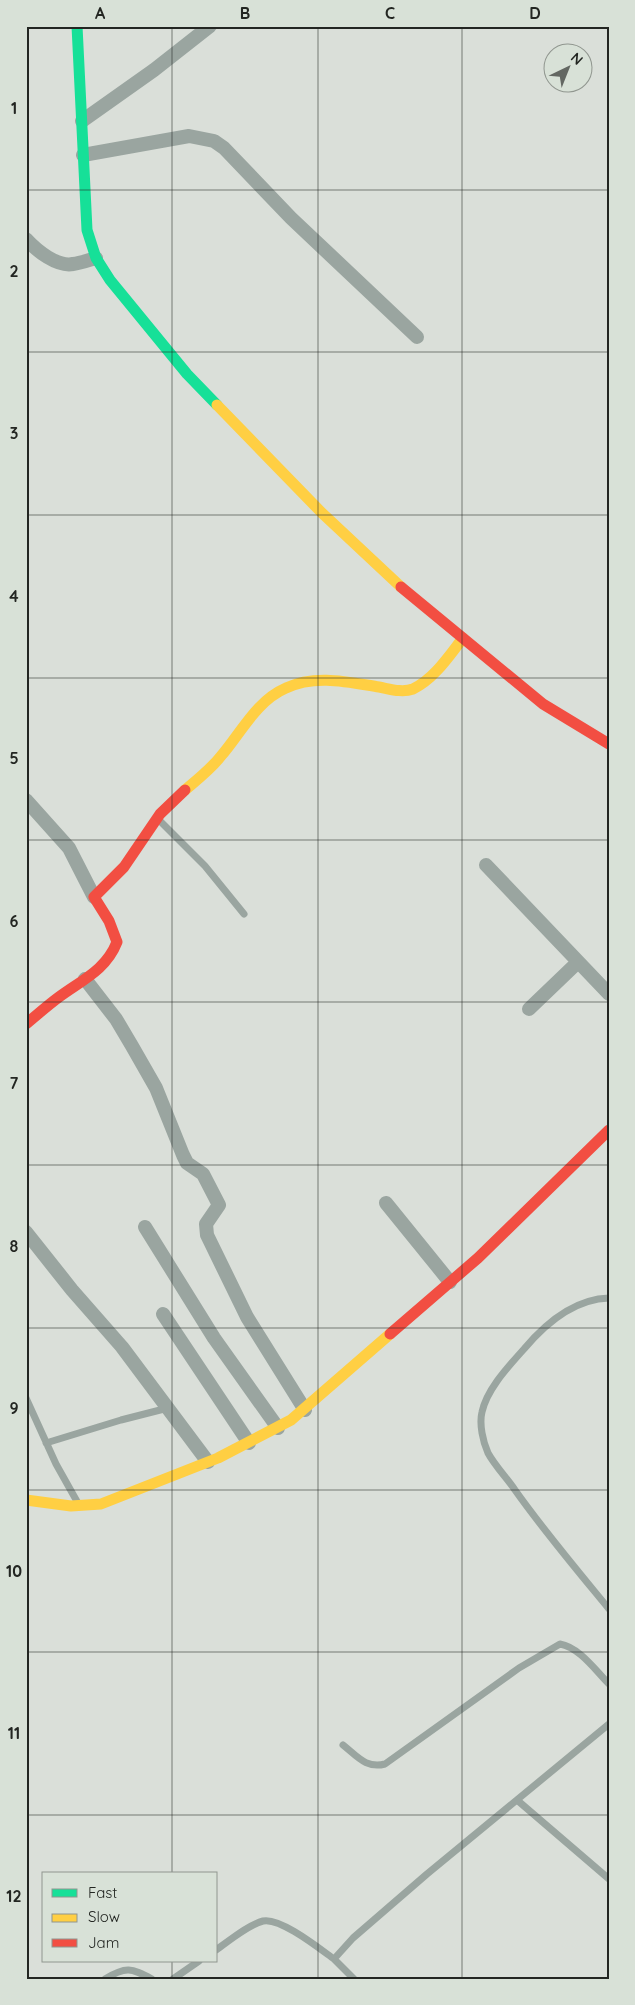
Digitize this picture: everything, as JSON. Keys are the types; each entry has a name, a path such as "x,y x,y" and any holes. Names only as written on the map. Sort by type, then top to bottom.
{"street":[{"path":"77,26 87,230 96,258 110,280 187,374 322,513 393,581 543,704 609,744"},
{"path":"82,121 154,70 210,26"},
{"path":"83,154 189,136 214,141 224,148 291,218 417,337"},
{"path":"26,239 31,245 58,263 72,265 96,258"},
{"path":"94,897 128,863 157,817 176,796 212,768 262,705 286,688 319,679 402,691 412,689 441,664 463,638"},
{"path":"26,800 69,848 94,897 109,921 117,942 109,960 100,970 58,998 26,1024"},
{"path":"486,865 609,994"},
{"path":"529,1009 578,962"},
{"path":"85,979 116,1019 156,1088 187,1163 203,1174 210,1187 219,1205 206,1224 207,1235 247,1317 305,1410"},
{"path":"26,1500 73,1507 90,1506 181,1474 278,1428 305,1410 378,1343 478,1258 609,1130"},
{"path":"386,1202 450,1282"},
{"path":"145,1227 214,1338 278,1428"},
{"path":"26,1232 72,1290 122,1347 208,1462"},
{"path":"163,1314 249,1443"}],"lane":[{"path":"157,817 205,866 244,914"},
{"path":"609,1298 599,1298 575,1306 539,1332 513,1362 487,1397 481,1413 482,1431 489,1453 522,1499 609,1609"},
{"path":"26,1398 46,1443 80,1507"},
{"path":"46,1443 121,1420 169,1408"},
{"path":"343,1745 368,1764 376,1766 385,1764 512,1673 553,1646 560,1644 576,1652 609,1684"},
{"path":"334,1959 353,1938 427,1874 609,1724"},
{"path":"517,1800 609,1879"},
{"path":"218,1949 258,1923 269,1920 296,1933 334,1959 354,1979"},
{"path":"173,1979 198,1962"},
{"path":"106,1979 122,1970 128,1969 138,1971 152,1979"}],"traffic: fast":[{"path":"77,26 87,230 96,258 110,280 187,374 217,405"}],"traffic: slow":[{"path":"217,405 322,513 401,587"},
{"path":"185,790 213,765 250,718 275,694 297,684 320,680 344,681 405,691 413,689 421,685 434,673 463,638"},
{"path":"26,1500 71,1506 101,1504 218,1458 291,1420 390,1334"}],"traffic: jam":[{"path":"401,587 543,704 609,744"},
{"path":"26,1024 55,1000 92,974 107,960 117,942 109,921 94,897 124,867 160,814 185,790"},
{"path":"390,1334 478,1258 609,1130"}]}
